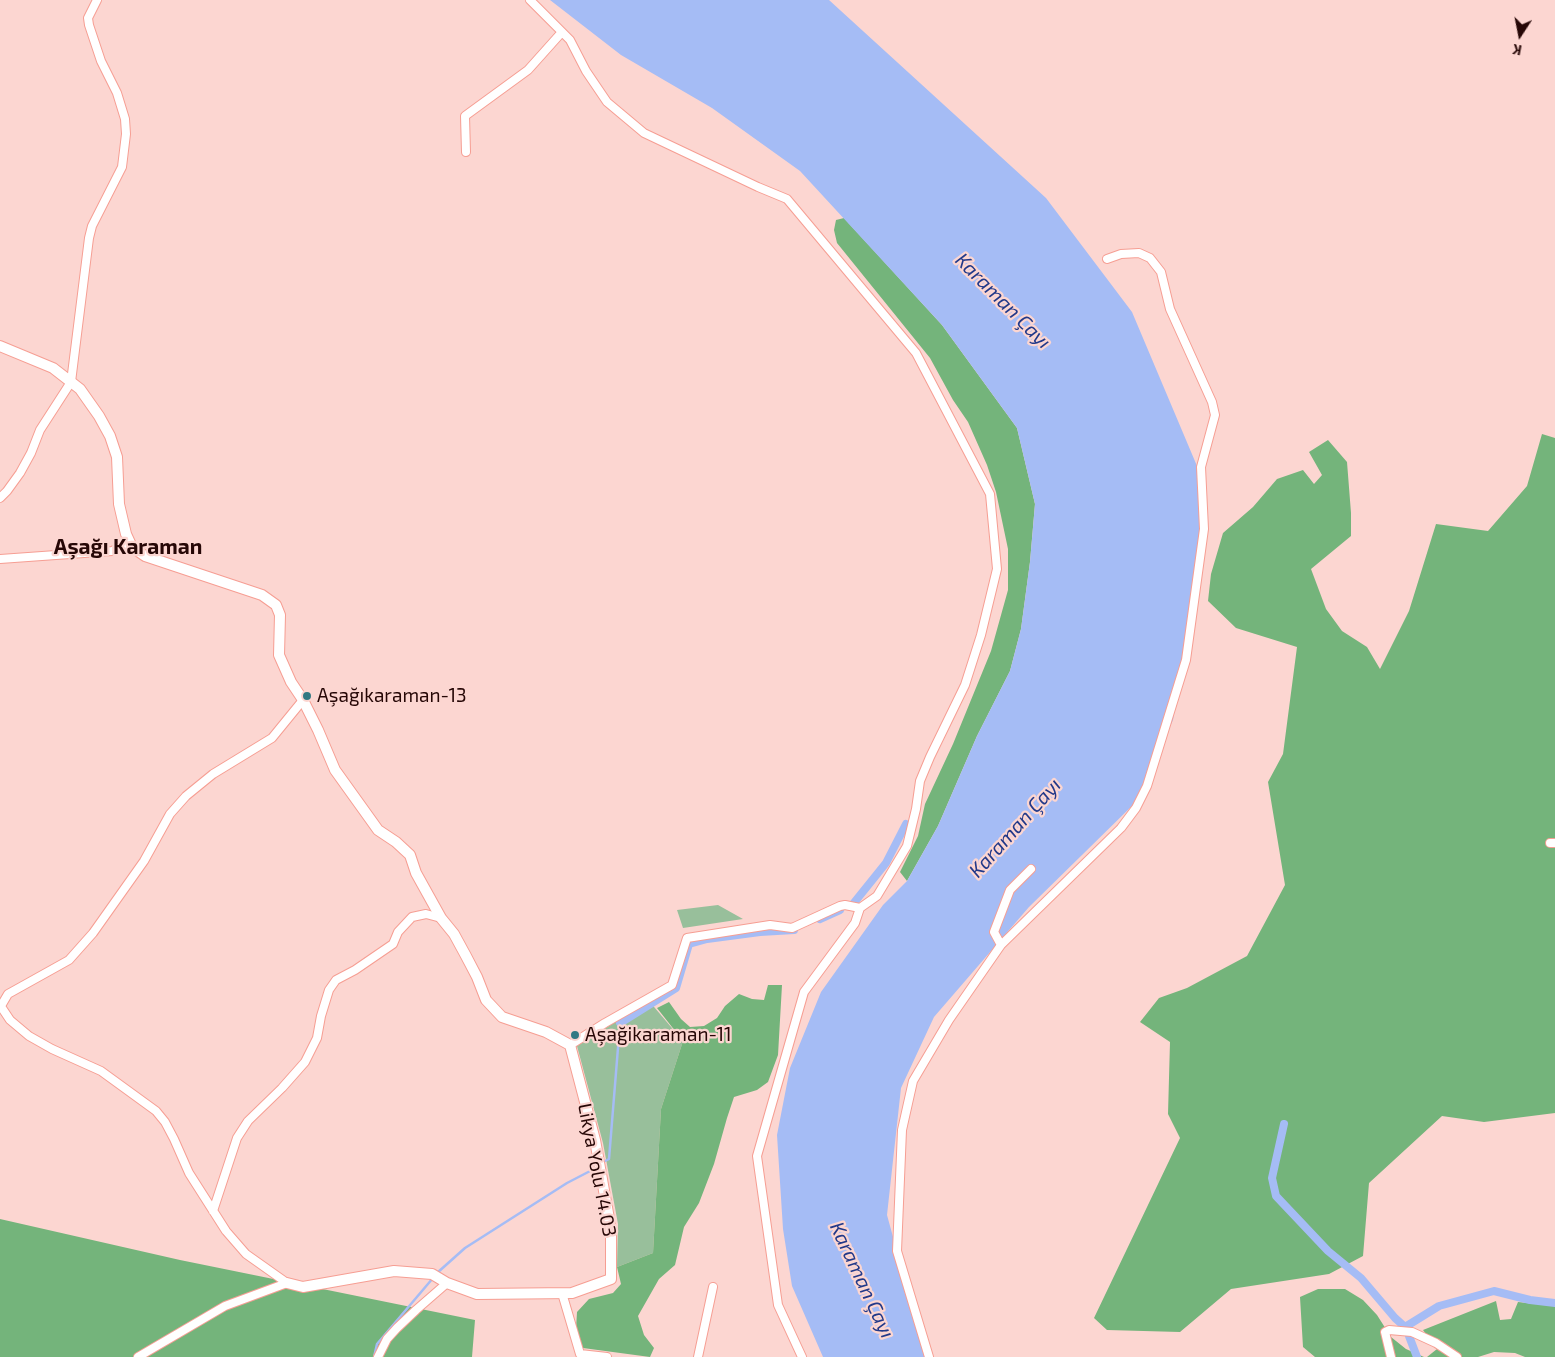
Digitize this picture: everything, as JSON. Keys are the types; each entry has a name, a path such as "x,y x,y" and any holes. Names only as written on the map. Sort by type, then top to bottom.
{"street":[{"path":"0,498 20,473 31,453 40,430 71,382 89,238 92,226 122,167 126,134 125,119 117,93 101,61 88,25 88,18 96,0"},
{"path":"530,0 570,40 586,71 607,102 644,134 788,199 916,354 990,494 998,569 981,635 965,685 920,781 916,809 907,846 877,896 860,908 855,922 804,992 757,1156 778,1306 802,1357"},
{"path":"466,152 465,116 528,70 562,32"},
{"path":"930,1357 896,1251 902,1130 913,1081 949,1020 1000,945 1121,828 1136,808 1147,786 1186,660 1204,529 1201,467 1215,415 1212,402 1170,309 1160,272 1150,258 1138,253 1121,254 1107,259"},
{"path":"0,346 53,368 80,389 99,416 110,436 117,457 119,504 126,534 132,547 145,556 262,595 276,605 280,615 279,655 291,682 303,700 318,730 335,770 378,830 396,842 410,855 416,873 441,918 458,941 477,977 486,1000 502,1017 546,1032 570,1045 605,1022 672,985 687,938 770,925 792,928 840,906 846,905 860,908"},
{"path":"0,559 112,551 130,542"},
{"path":"287,1283 246,1254 236,1244 189,1173 165,1122 156,1111 101,1071 52,1049 29,1036 10,1020 0,1006 8,994 69,960 93,933 144,861 170,814 186,796 213,774 272,738 303,700"},
{"path":"1000,945 994,932 1010,890 1031,869"},
{"path":"213,1211 237,1138 248,1121 282,1088 305,1062 317,1038 321,1016 330,990 336,980 355,970 393,944 398,932 412,917 426,914 441,918"},
{"name":"Likya Yolu 14.03","path":"287,1283 302,1287 394,1271 432,1274 447,1283 477,1294 572,1293 611,1279 611,1230 595,1140 570,1045"},
{"path":"138,1357 218,1309 287,1283"},
{"path":"378,1357 397,1328 447,1283"},
{"path":"698,1357 712,1287"},
{"path":"562,1293 580,1354 607,1357"},
{"path":"1391,1357 1385,1332 1389,1330 1412,1332 1436,1343 1457,1357"}],"green space":[{"path":"844,218 942,325 1017,428 1035,504 1021,629 1010,671 977,736 938,826 907,881 900,872 918,836 925,804 953,744 991,651 1008,590 1008,549 996,492 987,465 968,422 953,400 930,358 837,243 834,230 836,220"},
{"path":"1542,434 1555,438 1555,1113 1484,1122 1442,1116 1369,1183 1363,1256 1329,1274 1231,1289 1180,1332 1107,1330 1094,1318 1180,1138 1168,1114 1170,1042 1140,1022 1159,998 1187,988 1247,956 1285,885 1268,782 1283,754 1297,647 1236,628 1208,601 1211,574 1223,533 1253,507 1277,479 1303,470 1314,484 1322,475 1309,452 1328,440 1347,462 1351,536 1311,569 1326,609 1342,631 1367,647 1380,669 1409,611 1436,524 1488,531 1527,486"},
{"path":"718,905 743,919 683,928 677,910"},
{"path":"768,985 782,985 778,1055 768,1082 757,1090 734,1097 714,1164 699,1203 684,1227 675,1265 659,1279 638,1316 644,1335 654,1348 650,1357 583,1348 576,1329 577,1312 589,1299 613,1293 621,1284 617,1267 653,1253 661,1109 683,1041 657,1008 669,1002 681,1019 690,1027 704,1026 717,1018 725,1006 739,994 752,999 764,1000"},
{"path":"649,1001 683,1041 661,1109 653,1253 617,1267 618,1224 603,1143 577,1046"},
{"path":"0,1219 180,1260 475,1320 472,1357 0,1357"},
{"path":"1318,1289 1345,1289 1363,1300 1377,1315 1391,1337 1406,1349 1424,1357 1315,1357 1303,1347 1300,1297"},
{"path":"1496,1301 1500,1320 1511,1319 1518,1302 1555,1306 1555,1357 1525,1357 1515,1353 1494,1352 1478,1357 1427,1357 1437,1349 1423,1330"}],"water":[{"name":"Karaman Çayı","path":"550,0 829,0 1046,198 1132,312 1197,466 1202,553 1173,720 1135,803 1029,907 934,1017 901,1088 887,1215 926,1357 823,1357 792,1286 783,1229 777,1135 790,1068 821,992 883,905 907,881 938,826 977,736 1010,671 1021,629 1035,504 1017,428 942,325 800,171 712,108 621,55"}],"waterway":[{"path":"853,904 886,863 906,824"},
{"path":"820,919 840,910"},
{"path":"620,1023 676,988 689,944 707,939 760,932 794,930"},
{"path":"605,1161 609,1159 620,1023"},
{"path":"1284,1124 1272,1178 1276,1196 1328,1251 1361,1278 1405,1327"},
{"path":"437,1273 465,1248 567,1183 594,1169"},
{"path":"374,1357 377,1344 433,1278"},
{"path":"1405,1327 1439,1306 1494,1291 1530,1300 1555,1303"},
{"path":"1409,1336 1417,1357"}],"place":[{"name":"Aşağıkaraman-13","path":"307,696"},
{"name":"Aşağikaraman-11","path":"575,1035"}],"district":[{"name":"Aşağı Karaman","path":"128,547"}]}
